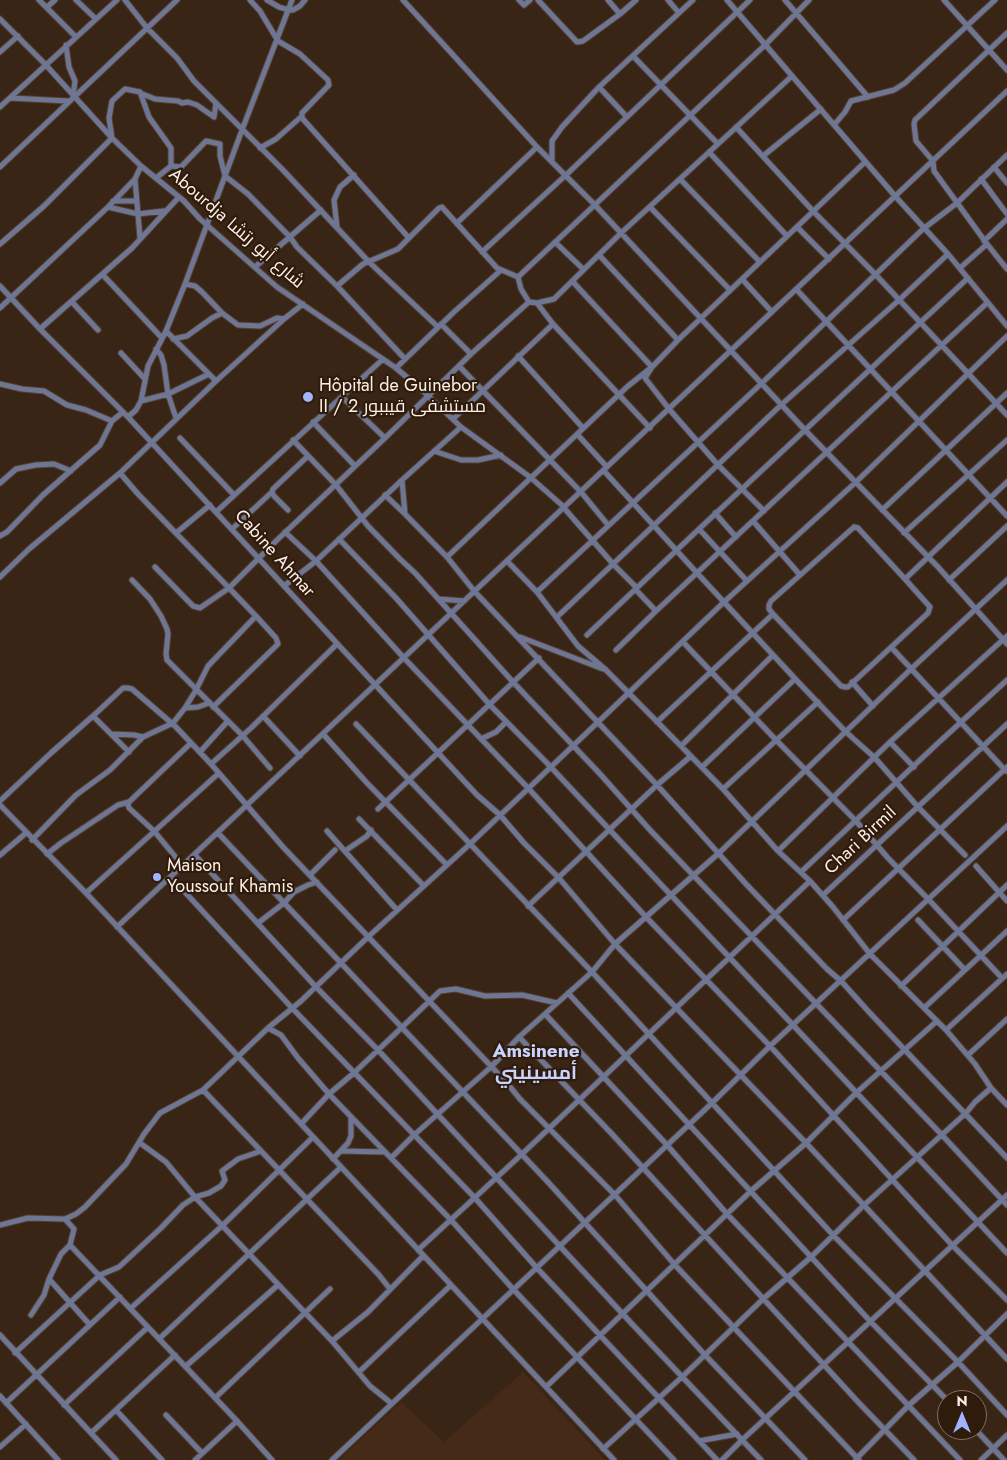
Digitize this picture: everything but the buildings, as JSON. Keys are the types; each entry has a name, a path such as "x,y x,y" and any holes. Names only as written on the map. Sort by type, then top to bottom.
{"street":[{"path":"39,0 76,37"},
{"path":"46,7 55,0"},
{"path":"76,0 96,19"},
{"path":"0,107 117,0"},
{"path":"125,0 147,28 177,58 194,81 321,210 369,262 471,354"},
{"path":"0,167 176,0"},
{"path":"250,0 260,11 278,40 300,54 328,80 329,85 302,113 302,116 276,139 260,148"},
{"path":"268,0 279,8 289,10 294,10 305,0"},
{"path":"128,417 136,410 141,401 148,366 166,331 185,284 224,176 292,0"},
{"path":"403,0 537,147 594,204 781,405 1006,640 890,742 778,851"},
{"path":"519,0 524,5 530,0"},
{"path":"538,0 578,42 583,41 636,0"},
{"path":"608,0 620,14"},
{"path":"668,0 679,13"},
{"path":"552,161 551,147 554,137 599,87 693,0"},
{"path":"727,0 923,229 948,254 1007,326"},
{"path":"482,252 750,0"},
{"path":"785,0 868,97"},
{"path":"518,276 765,45 809,0"},
{"path":"834,125 851,101 894,90 905,83 995,0"},
{"path":"946,1 1007,70"},
{"name":"Abourdja شارع أبو رتشا","path":"0,19 45,64 112,138 277,287 358,344 396,368 461,427 530,477 564,507 656,612"},
{"path":"1007,33 914,122 916,141 933,161 934,171 1007,269"},
{"path":"0,52 18,36"},
{"path":"66,45 69,67 75,81 73,96"},
{"path":"633,56 718,144"},
{"path":"518,276 521,289 529,302 537,304 554,299 621,233 792,76"},
{"path":"599,87 627,117"},
{"path":"0,244 44,206 112,138 109,118 112,101 125,89 140,92 155,99 178,100 182,103 188,102 197,105 214,117 216,103"},
{"path":"117,927 1007,91"},
{"path":"140,92 149,117 171,148 171,166"},
{"path":"10,98 68,101"},
{"path":"763,156 821,109"},
{"path":"302,116 409,238"},
{"path":"736,127 1007,416"},
{"path":"156,178 171,166 180,167 206,141 220,144 224,176 248,194 405,359"},
{"path":"457,223 537,147"},
{"path":"709,152 787,236"},
{"path":"537,592 827,322 923,229 957,203 1007,155"},
{"path":"447,557 530,477 652,367 865,162"},
{"path":"0,308 108,207 135,178 142,166"},
{"path":"994,168 1007,183"},
{"path":"337,228 334,200 340,187 354,176"},
{"path":"135,178 140,238"},
{"path":"680,179 760,262"},
{"path":"981,179 1007,214"},
{"path":"40,329 103,275 179,197"},
{"path":"113,201 137,201"},
{"path":"108,207 138,214 164,212"},
{"path":"337,286 359,266 392,253 442,207 500,271 518,276"},
{"path":"650,207 730,290"},
{"path":"256,267 321,210"},
{"path":"960,268 1007,220"},
{"path":"797,227 829,259"},
{"path":"555,242 583,270"},
{"path":"599,254 678,340"},
{"path":"557,618 781,405 848,347 948,254"},
{"path":"396,368 500,271"},
{"path":"103,275 162,338"},
{"path":"588,635 699,528 968,278"},
{"path":"742,279 772,312"},
{"path":"573,282 652,367"},
{"path":"185,284 194,286 202,292 222,314 238,325 260,326 277,318 284,319"},
{"name":"Cabine Ahmar","path":"0,286 128,417 477,794 500,815 524,843 558,877 615,944 741,1074 1007,1359"},
{"path":"796,290 1007,516"},
{"path":"72,302 98,330"},
{"path":"155,567 193,606 200,608 229,588 471,354 529,302"},
{"path":"616,650 987,303"},
{"path":"0,577 28,549 120,473 216,381 303,304"},
{"path":"537,304 553,324 650,428"},
{"path":"174,339 187,336 212,318 222,314"},
{"path":"453,419 553,324"},
{"path":"166,331 216,381"},
{"path":"441,869 574,746 747,580 856,482 1007,336"},
{"path":"156,349 161,355 164,365 168,394 176,418"},
{"path":"121,353 145,379"},
{"path":"518,356 583,428"},
{"path":"216,512 383,359"},
{"path":"459,366 581,492 608,525"},
{"path":"652,367 645,378 669,409 718,465 764,511"},
{"path":"141,401 168,394 209,374"},
{"path":"0,384 44,391 67,405 86,410 112,422"},
{"path":"882,510 1007,394"},
{"path":"342,397 385,438"},
{"path":"0,536 7,532 43,495 100,445 112,422 123,412"},
{"path":"313,422 355,466"},
{"path":"284,586 316,561 385,495 461,427"},
{"path":"577,434 632,502 696,574 846,732 875,758 918,807 965,855"},
{"path":"180,438 234,496"},
{"path":"293,440 336,485 400,559 416,572 451,614 632,810 941,1134 1007,1206"},
{"path":"904,533 1007,440"},
{"path":"434,451 461,460 478,460 501,455"},
{"path":"232,529 308,456"},
{"path":"0,483 16,469 36,465 54,464 70,471"},
{"path":"120,473 256,616 276,638 278,644 211,705 185,708"},
{"path":"402,480 405,514"},
{"path":"905,579 1007,482"},
{"path":"272,492 288,510"},
{"path":"385,495 447,557 475,592 657,785 775,915 841,981 1007,1158"},
{"path":"176,533 210,505"},
{"path":"715,513 736,537"},
{"path":"753,522 800,574"},
{"path":"949,580 1007,526"},
{"path":"854,527 858,528 930,607 930,610 848,687 842,686 769,609 770,601 800,574 854,527"},
{"path":"699,528 747,580"},
{"path":"285,532 316,561 404,658 528,788 586,853 705,980 770,1046 952,1245 1007,1300"},
{"path":"339,539 396,598 490,705 729,958 794,1024 856,1093 1007,1253"},
{"path":"507,561 537,592 578,646 606,670 682,746 723,788 778,851 810,881 870,954 968,1054 991,1088 1007,1105"},
{"path":"132,580 150,599 167,629 167,660 242,735 270,768"},
{"path":"391,1158 491,1066 519,1036 592,972 615,944 719,853 1007,580"},
{"path":"438,599 464,602"},
{"path":"657,722 773,614"},
{"path":"32,840 76,794 110,770 143,737 173,724 196,690 208,666 256,616"},
{"path":"515,634 526,640 606,670"},
{"path":"683,642 856,821 898,870 929,900 1002,978"},
{"path":"211,764 337,644"},
{"path":"843,920 1006,770 890,647"},
{"path":"682,746 773,655"},
{"path":"378,810 539,658"},
{"path":"702,767 795,679"},
{"path":"801,872 1007,680"},
{"path":"852,682 873,706"},
{"path":"614,1460 86,893 32,840 0,803 51,753 123,688 128,688 173,724 200,752 283,847 318,882 520,1099 615,1195 674,1264 857,1459 909,1405 958,1362 1007,1314"},
{"path":"723,788 818,702"},
{"path":"93,716 129,752"},
{"path":"263,716 300,756"},
{"path":"200,752 227,722"},
{"path":"481,739 496,732 506,722"},
{"path":"356,724 592,972 833,1236 958,1362 1007,1415"},
{"name":"Chari Birmil","path":"823,896 1007,724"},
{"path":"111,734 143,737"},
{"path":"323,734 386,803 446,864"},
{"path":"890,742 914,767"},
{"path":"47,854 118,805 129,802 191,743"},
{"path":"528,906 690,756"},
{"path":"86,893 218,773"},
{"path":"129,802 129,808 154,831 183,866"},
{"path":"359,819 372,830 423,886"},
{"path":"332,1460 615,1195 770,1046 1007,826"},
{"path":"345,851 367,836 372,830"},
{"path":"327,831 396,910"},
{"path":"0,855 26,833"},
{"path":"218,833 585,1223 704,1355 805,1460"},
{"path":"0,1225 28,1218 65,1219 76,1214 126,1164 160,1113 203,1090 268,1028 316,987 396,910 470,844"},
{"path":"310,874 336,850"},
{"path":"195,855 316,987 438,1113 633,1325 762,1460"},
{"path":"976,866 1007,900"},
{"path":"171,877 292,1008 475,1198 536,1267 601,1334 717,1460"},
{"path":"418,1250 649,1035 676,1007 810,881"},
{"path":"258,923 284,903 294,892 318,882"},
{"path":"901,986 1007,886"},
{"path":"918,920 964,970"},
{"path":"924,1008 1007,931"},
{"path":"946,1030 1007,974"},
{"path":"301,1124 329,1094 355,1072 440,991 456,989 485,996 522,995 558,1002"},
{"path":"568,993 870,1321 938,1390"},
{"path":"545,1014 667,1145 727,1214 960,1460"},
{"path":"968,1054 1007,1019"},
{"path":"546,1387 751,1191 806,1144 856,1093 937,1021"},
{"path":"268,1028 281,1035 329,1094 451,1220 513,1290 674,1460"},
{"path":"519,1036 884,1431 914,1460"},
{"path":"603,1448 636,1420 734,1326 811,1257 863,1206 991,1088"},
{"path":"203,1090 379,1275 390,1289"},
{"path":"333,1159 342,1151 351,1136 351,1117"},
{"path":"131,1308 223,1225 313,1137"},
{"path":"140,1143 166,1162 194,1197 223,1225 332,1341 370,1386 391,1403"},
{"path":"15,1353 100,1276 119,1267 183,1205 194,1197 209,1193 221,1186 225,1180 222,1171 238,1159 261,1151"},
{"path":"342,1151 385,1152"},
{"path":"159,1339 341,1167"},
{"path":"722,1460 765,1418 824,1366 870,1321 1007,1196"},
{"path":"31,1316 44,1295 60,1254 70,1245 74,1229 65,1219"},
{"path":"70,1245 237,1420 272,1460"},
{"path":"332,1341 368,1312 423,1256"},
{"path":"49,1279 90,1325"},
{"path":"186,1366 278,1285"},
{"path":"359,1372 451,1285"},
{"path":"215,1398 330,1289"},
{"path":"6,1403 120,1297"},
{"path":"64,1405 148,1327"},
{"path":"0,1335 116,1460"},
{"path":"91,1433 175,1355"},
{"path":"0,1396 58,1460"},
{"path":"116,1410 162,1460"},
{"path":"166,1415 202,1453"},
{"path":"195,1460 237,1420"},
{"path":"0,1447 26,1424"},
{"path":"699,1441 737,1434"},
{"path":"981,1460 1007,1435"},
{"path":"985,1440 1004,1460"}],"shaded area":[{"path":"523,1372 605,1460 339,1460 401,1402 444,1442"}],"place":[{"name":"Hôpital de Guinebor II / مستشفى قيببور 2","path":"308,397"},
{"name":"Maison Youssouf Khamis","path":"157,877"}],"district":[{"name":"Amsinene أمسينيني","path":"536,1063"}]}
